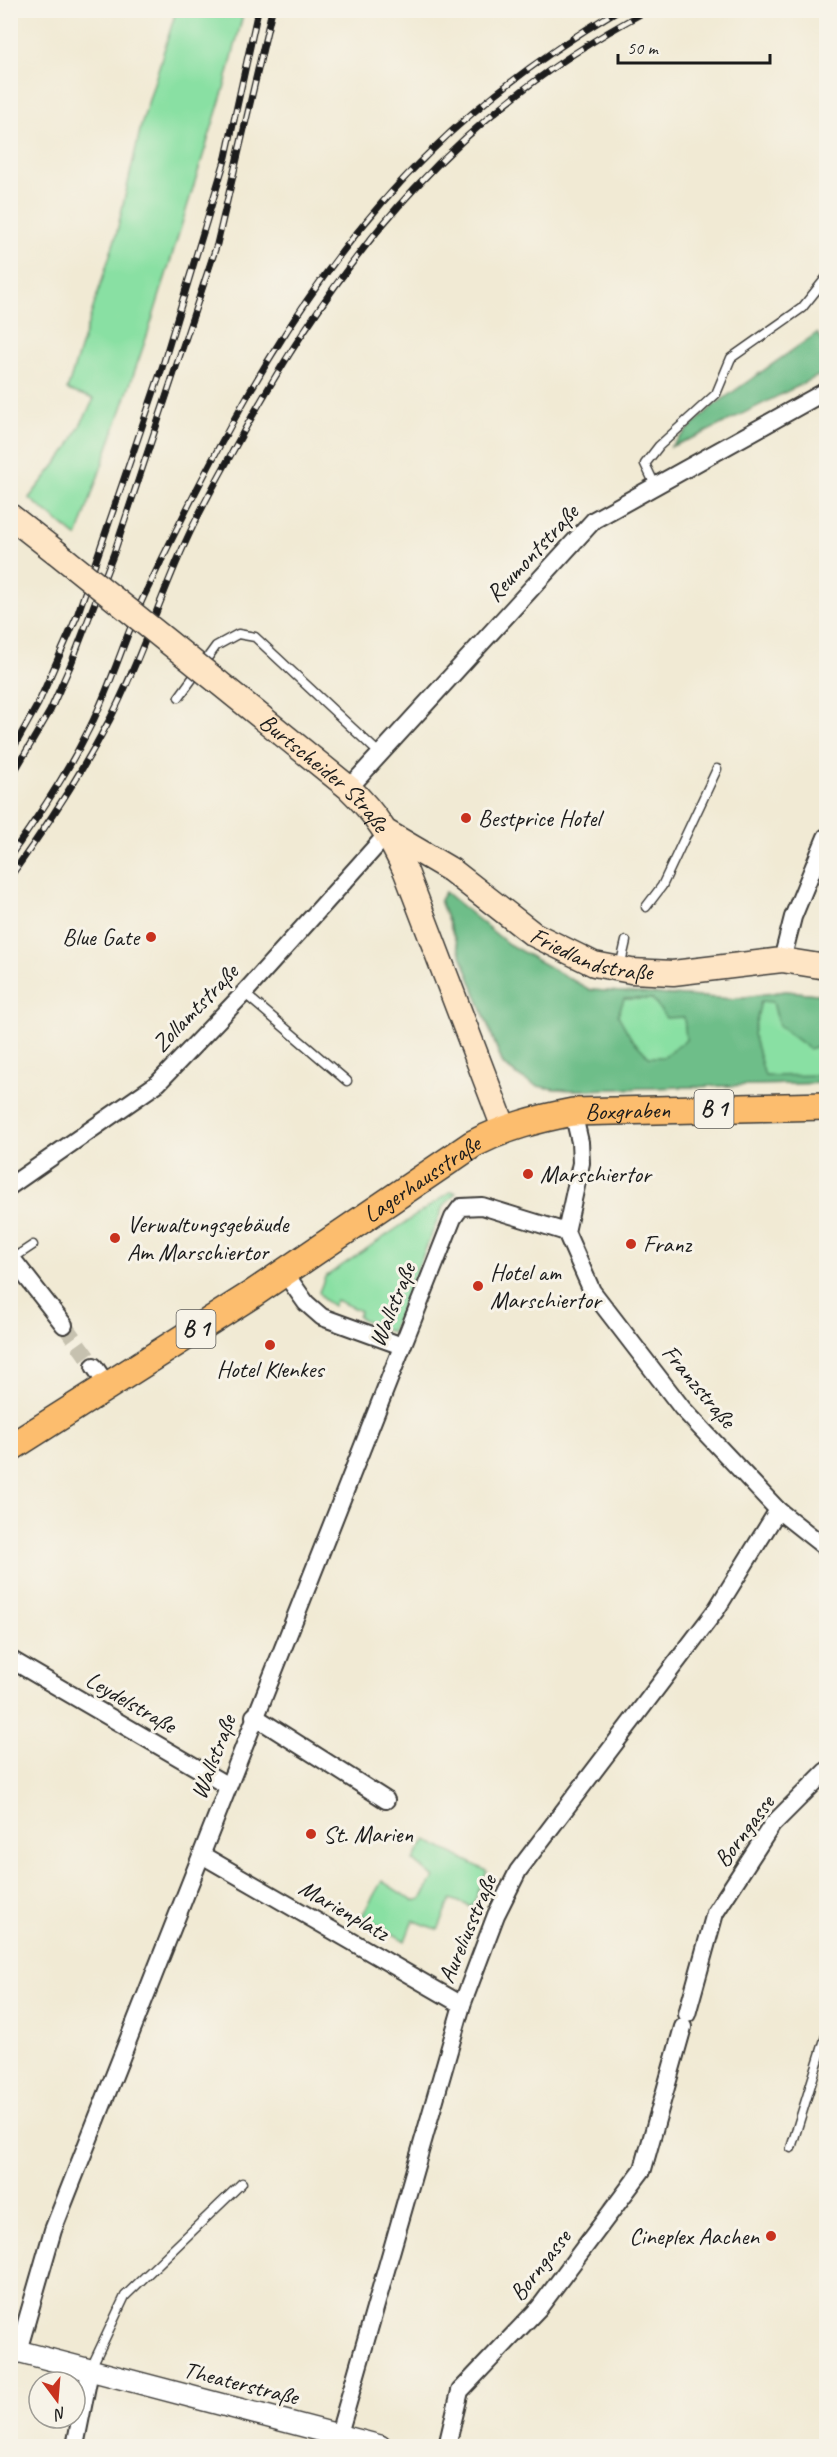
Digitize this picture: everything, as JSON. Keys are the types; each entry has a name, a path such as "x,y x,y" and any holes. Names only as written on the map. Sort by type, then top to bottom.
{"main road":[{"name":"Burtscheider Straße","path":"10,516 349,788 368,807 388,833 406,872 504,1128"},
{"name":"Friedlandstraße","path":"388,833 451,870 533,934 594,964 620,969 673,973 782,960 826,968"},
{"name":"Boxgraben","path":"573,1112 826,1106"},
{"name":"Lagerhausstraße","path":"10,1448 101,1376 284,1272 473,1144 504,1128 532,1119 573,1112"}],"street":[{"name":"Reumontstraße","path":"349,788 583,529 609,509 826,391"},
{"name":"Zollamtstraße","path":"10,1186 158,1083 244,993 388,833"},
{"path":"782,960 793,917 826,837"},
{"path":"566,1232 574,1182 581,1163 580,1142 573,1112"},
{"name":"Wallstraße","path":"14,2350 53,2230 202,1855 254,1716 453,1218 461,1207 482,1206 566,1232"},
{"name":"Franzstraße","path":"566,1232 592,1291 682,1408 778,1510 826,1548"},
{"path":"11,1258 64,1325"},
{"path":"284,1272 306,1303 322,1317 402,1346"},
{"name":"Aureliusstraße","path":"339,2434 462,2005 496,1915 518,1872 716,1610 778,1510"},
{"name":"Leydelstraße","path":"10,1659 228,1786"},
{"path":"254,1716 386,1800"},
{"name":"Borngasse","path":"447,2446 460,2391 538,2308 643,2169 663,2105 715,1913 772,1825 826,1771"},
{"name":"Marienplatz","path":"202,1855 462,2005"},
{"name":"Theaterstraße","path":"14,2350 380,2446"},
{"path":"75,2446 90,2371"}],"lane":[{"path":"655,485 645,464 659,446 716,394 731,358 802,308 826,278"},
{"path":"179,697 216,646 238,634 255,637 380,754"},
{"path":"646,907 662,886 717,769"},
{"path":"620,969 626,941"},
{"path":"244,993 347,1081"},
{"path":"11,1258 33,1245"},
{"path":"791,2148 826,2036"},
{"path":"90,2371 125,2296 242,2183"}],"green space":[{"path":"176,11 244,11 225,85 148,333 77,537 29,498 67,450 94,399 67,390 116,236 141,126"},
{"path":"817,333 826,346 826,372 700,435 670,447 713,406"},
{"path":"445,892 508,944 590,990 732,999 786,991 826,995 826,1083 577,1090 545,1088 529,1083 503,1065 440,900"},
{"path":"445,892 508,944 590,990 732,999 786,991 826,995 826,1043 809,1049 779,1026 773,1002 761,1001 753,1034 765,1076 826,1075 826,1083 577,1090 545,1088 529,1083 503,1064 440,900","holes":["624,999 652,999 666,1018 684,1017 686,1040 663,1057 649,1057 631,1038 618,1015"]},
{"path":"452,1191 456,1193 443,1207 391,1332 358,1317 360,1311 336,1300 333,1306 323,1299 319,1292 325,1277"},
{"path":"426,1840 487,1871 472,1907 451,1899 438,1930 413,1920 405,1941 362,1916 382,1881 413,1901 421,1899 434,1878 413,1860"}],"tunnel":[{"path":"64,1325 94,1366"}],"railway":[{"path":"10,754 38,704 77,616 162,368 226,157 258,10"},
{"path":"10,779 50,711 71,664 114,553 217,244 272,10"},
{"path":"10,856 52,794 80,745 97,713 144,596 173,536 235,418 268,360 304,304 343,250 385,199 452,131 520,75 568,41 618,10"},
{"path":"10,877 63,800 99,739 131,675 176,563 200,513 245,429 324,301 368,243 414,189 465,138 520,92 581,49 648,10"}],"place":[{"name":"Bestprice Hotel","path":"466,818"},
{"name":"Blue Gate","path":"151,937"},
{"name":"Marschiertor","path":"528,1174"},
{"name":"Verwaltungsgebäude Am Marschiertor","path":"115,1238"},
{"name":"Franz","path":"631,1244"},
{"name":"Hotel am Marschiertor","path":"478,1286"},
{"name":"Hotel Klenkes","path":"270,1345"},
{"name":"St. Marien","path":"311,1834"},
{"name":"Cineplex Aachen","path":"771,2236"}]}
